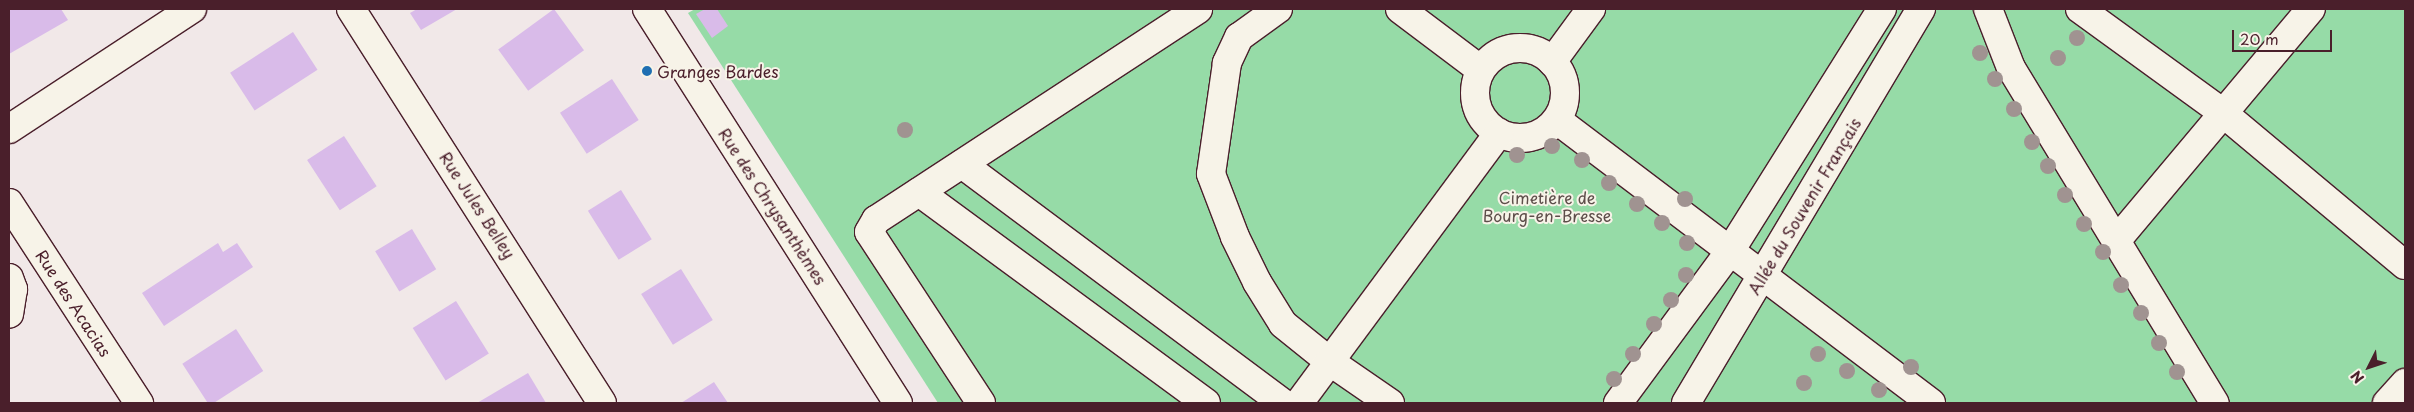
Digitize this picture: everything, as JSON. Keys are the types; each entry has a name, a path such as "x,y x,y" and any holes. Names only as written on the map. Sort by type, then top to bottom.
{"street":[{"path":"9,130 192,9"},
{"name":"Rue Jules Belley","path":"351,9 602,403"},
{"name":"Rue des Chrysanthèmes","path":"647,9 898,403"},
{"path":"981,403 870,232 876,220 1198,9"},
{"path":"1278,9 1239,37 1227,63 1211,174 1235,237 1283,324 1329,361 1390,403"},
{"path":"1400,9 1481,70"},
{"path":"1552,62 1591,9"},
{"path":"1618,403 1730,251 1882,9"},
{"name":"Allée du Souvenir Français","path":"1686,403 1922,9"},
{"path":"1988,9 2011,68 2215,403"},
{"path":"2080,9 2223,113 2405,265"},
{"path":"2116,242 2311,9"},
{"path":"1523,48 1539,52 1552,62 1559,72 1564,90 1562,108 1557,120 1536,135 1511,138 1499,133 1489,126 1476,106 1476,81 1481,70 1492,58 1506,50 1523,48"},
{"path":"1557,120 1931,403"},
{"path":"1299,403 1499,133"},
{"path":"962,164 1283,403"},
{"path":"919,192 1206,403"},
{"name":"Rue des Acacias","path":"9,203 139,403"},
{"path":"9,278 13,289 9,314"},
{"path":"2387,403 2405,383"}],"green space":[{"name":"Cimetière de Bourg-en-Bresse","path":"695,9 2405,9 2405,403 938,403 688,13"}],"building":[{"path":"12,9 61,9 68,20 9,54 9,11"},
{"path":"417,9 457,9 421,30 410,13"},
{"path":"554,9 584,50 528,91 498,50"},
{"path":"705,9 717,9 728,26 712,38 696,14"},
{"path":"293,32 318,70 255,111 230,73"},
{"path":"612,79 639,120 587,154 560,113"},
{"path":"344,136 377,186 340,210 307,160"},
{"path":"621,190 652,239 619,260 588,211"},
{"path":"412,229 436,269 399,291 375,251"},
{"path":"218,243 223,252 237,243 253,267 164,326 142,293"},
{"path":"681,269 713,320 673,345 641,294"},
{"path":"456,301 489,354 446,381 413,328"},
{"path":"236,329 263,371 214,403 208,403 182,364"},
{"path":"528,373 546,403 477,403"},
{"path":"714,382 728,403 681,403"}],"place":[{"name":"Granges Bardes","path":"647,71"}]}
